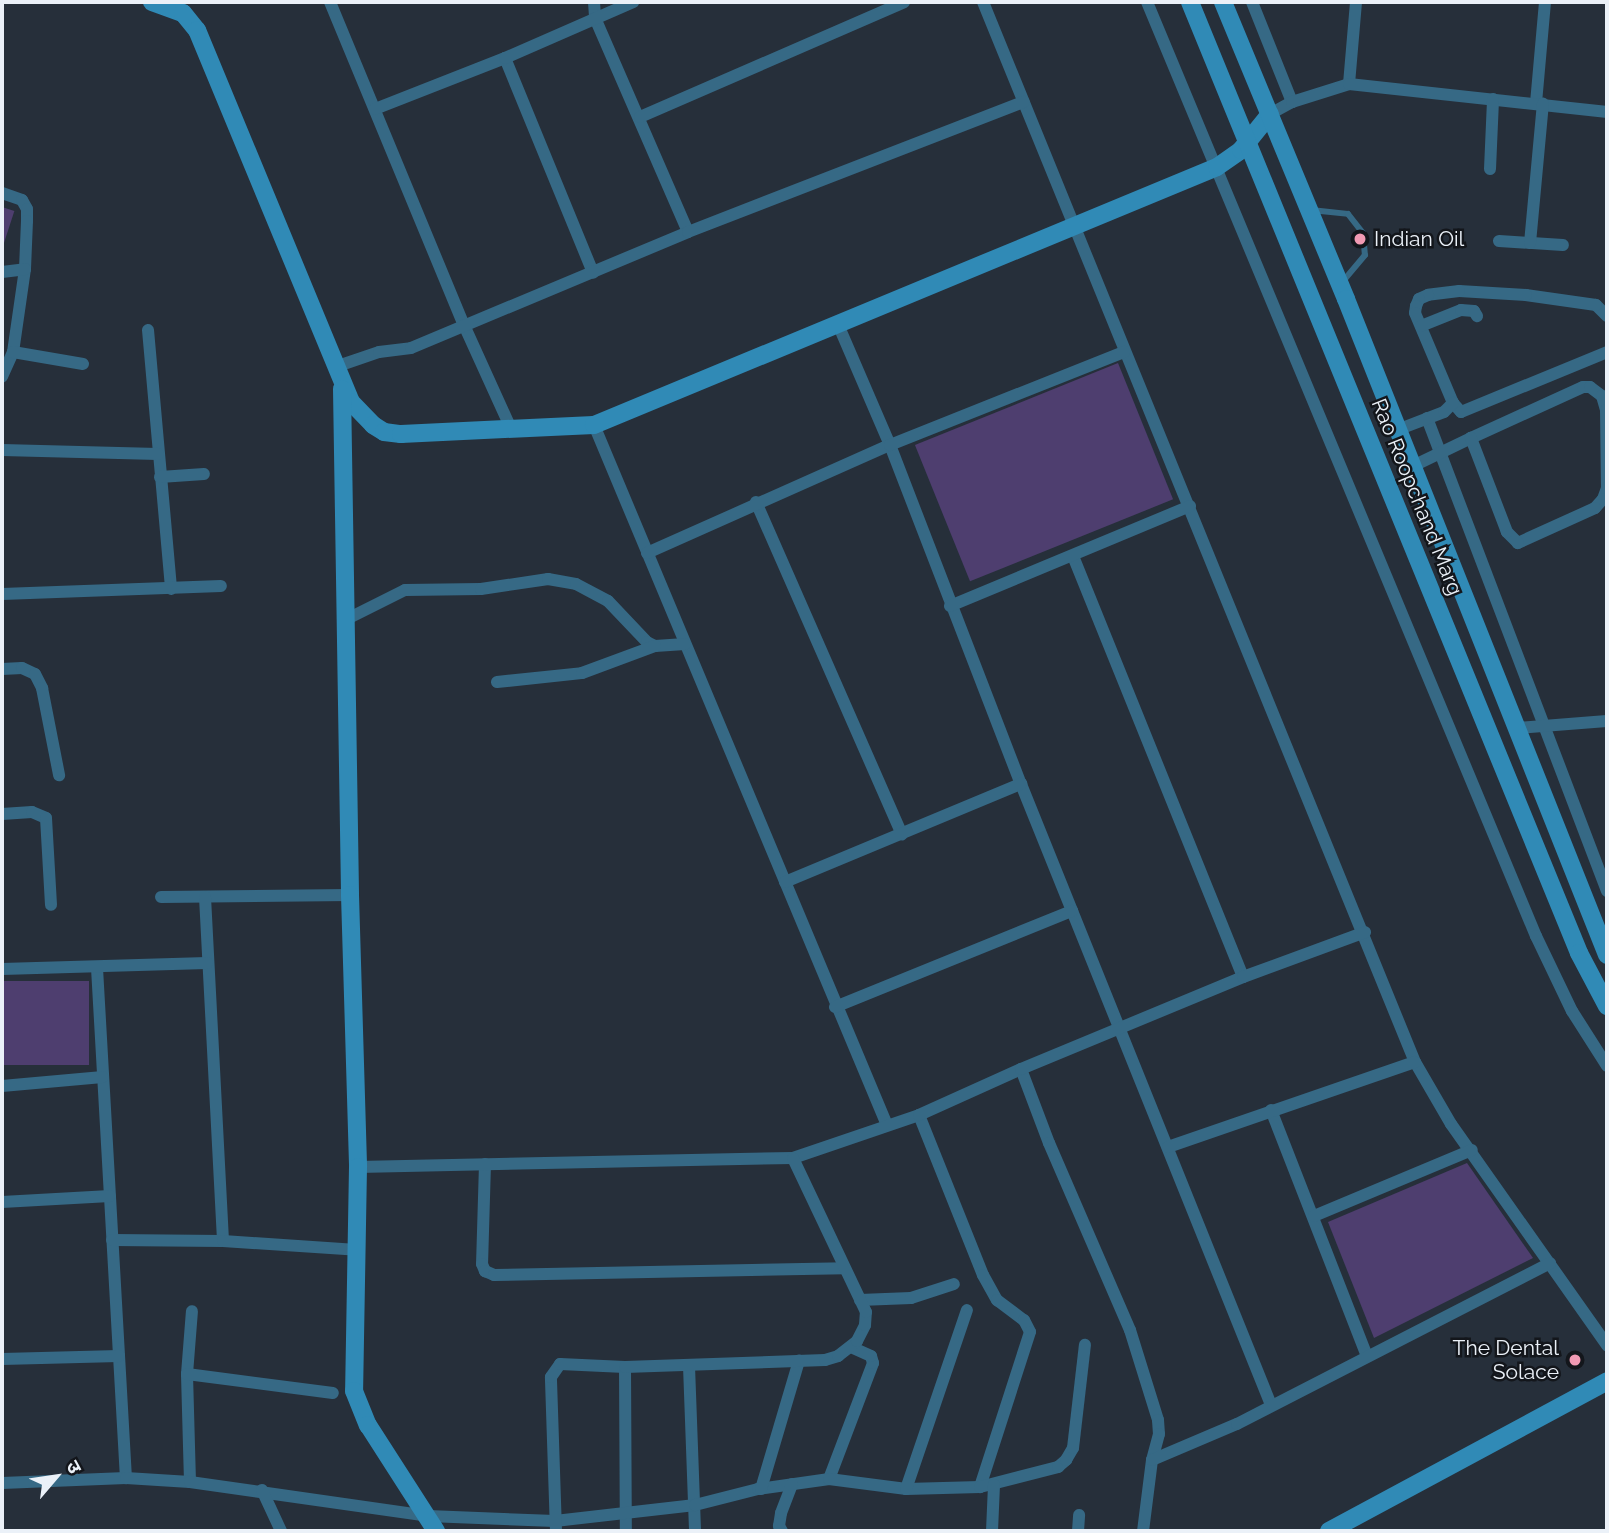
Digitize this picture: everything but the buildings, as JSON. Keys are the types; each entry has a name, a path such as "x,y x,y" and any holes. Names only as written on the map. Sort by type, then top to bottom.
{"street":[{"path":"152,2 183,13 197,30 342,385 361,416 384,432 401,434 512,431 594,425 837,322 1076,228 1217,167 1247,142 1270,114 1292,102 1349,84 1607,112"},
{"path":"330,2 464,325 512,431"},
{"path":"594,2 596,18 688,232"},
{"path":"375,109 506,58 634,2"},
{"path":"640,117 904,2"},
{"path":"983,2 1124,352 1365,932 1415,1062 1451,1124 1472,1150 1607,1345"},
{"path":"1147,2 1536,936 1572,1011 1607,1066"},
{"name":"Rao Roopchand Marg","path":"1190,2 1579,953 1607,1006"},
{"name":"Rao Roopchand Marg","path":"1223,2 1340,285 1607,955"},
{"path":"1252,2 1292,102"},
{"path":"1349,84 1356,2"},
{"path":"1530,243 1545,2"},
{"path":"506,58 593,273"},
{"path":"1490,169 1493,99"},
{"path":"335,367 379,352 411,348 688,232 1024,102"},
{"path":"2,193 22,200 27,209 25,269 13,352 2,377"},
{"path":"1499,241 1563,245"},
{"path":"2,272 25,269"},
{"path":"1607,316 1595,305 1526,295 1459,291 1428,295 1419,299 1415,313 1453,402 1461,412 1607,352"},
{"path":"1421,326 1461,310 1469,309 1478,316"},
{"path":"837,322 890,444 950,606 1271,1405"},
{"path":"148,330 171,589"},
{"path":"13,352 83,364"},
{"path":"647,553 755,502 890,444 1124,352"},
{"path":"342,385 350,895 358,1167 356,1400 368,1425 432,1524"},
{"path":"1411,467 1471,438 1583,387 1595,390 1602,396 1606,410 1607,488 1603,499 1595,508 1518,543 1507,532 1471,438"},
{"path":"1397,430 1444,412 1453,402"},
{"path":"1427,418 1443,452 1607,891"},
{"path":"594,425 835,1007 887,1125"},
{"path":"2,450 158,454"},
{"path":"160,477 204,474"},
{"path":"755,502 902,834"},
{"path":"950,606 1190,506"},
{"path":"1073,556 1243,977"},
{"path":"345,620 405,590 481,589 548,579 576,584 608,601 647,642 655,646"},
{"path":"2,594 221,586"},
{"path":"497,682 582,673 655,646 685,644"},
{"path":"2,669 22,668 35,674 42,688 59,775"},
{"path":"1518,728 1607,721"},
{"path":"785,882 1021,785"},
{"path":"2,814 32,812 46,818 51,905"},
{"path":"161,897 350,895"},
{"path":"205,897 223,1241"},
{"path":"835,1007 1072,911"},
{"path":"358,1167 793,1158 919,1115 1021,1069 1243,977 1365,932"},
{"path":"2,970 207,963"},
{"path":"97,968 126,1478"},
{"path":"1168,1147 1415,1062"},
{"path":"1021,1069 1049,1143 1130,1330 1158,1420 1159,1434 1152,1460 1143,1531"},
{"path":"2,1086 103,1077"},
{"path":"1270,1110 1367,1356"},
{"path":"919,1115 986,1282 997,1300 1024,1320 1030,1332 980,1487"},
{"path":"1314,1216 1472,1150"},
{"path":"555,1526 551,1377 554,1369 567,1363 625,1367 799,1362 825,1360 851,1348 865,1325 866,1312 793,1158"},
{"path":"485,1164 482,1264 485,1271 494,1275 844,1268"},
{"path":"2,1202 110,1196"},
{"path":"112,1240 223,1241 357,1250"},
{"path":"1152,1460 1237,1424 1550,1263"},
{"path":"860,1300 911,1298 954,1284"},
{"path":"906,1489 967,1310"},
{"path":"190,1482 187,1374 192,1311"},
{"path":"2,1483 126,1478 190,1482 262,1490 432,1524 555,1526 829,1479 906,1489 980,1487 1058,1467 1066,1460 1073,1448 1084,1345"},
{"path":"829,1479 873,1363 871,1356 851,1348"},
{"path":"2,1359 119,1356"},
{"path":"761,1489 799,1362"},
{"path":"689,1366 695,1531"},
{"path":"625,1367 626,1531"},
{"path":"187,1374 332,1393"},
{"path":"1329,1531 1607,1381"},
{"path":"782,1531 779,1526 781,1513 792,1484"},
{"path":"992,1531 994,1485"},
{"path":"262,1490 281,1531"},
{"path":"1078,1531 1079,1515"}],"lane":[{"path":"1309,209 1348,214 1363,233 1366,255 1340,285"}],"shaded area":[{"path":"2,207 14,211 2,249"},
{"path":"1118,363 1173,499 970,581 915,445"},
{"path":"2,981 89,981 89,1065 2,1065"},
{"path":"1467,1163 1533,1258 1374,1338 1328,1222"}],"place":[{"name":"Indian Oil","path":"1360,239"},
{"name":"The Dental Solace","path":"1575,1360"}]}
